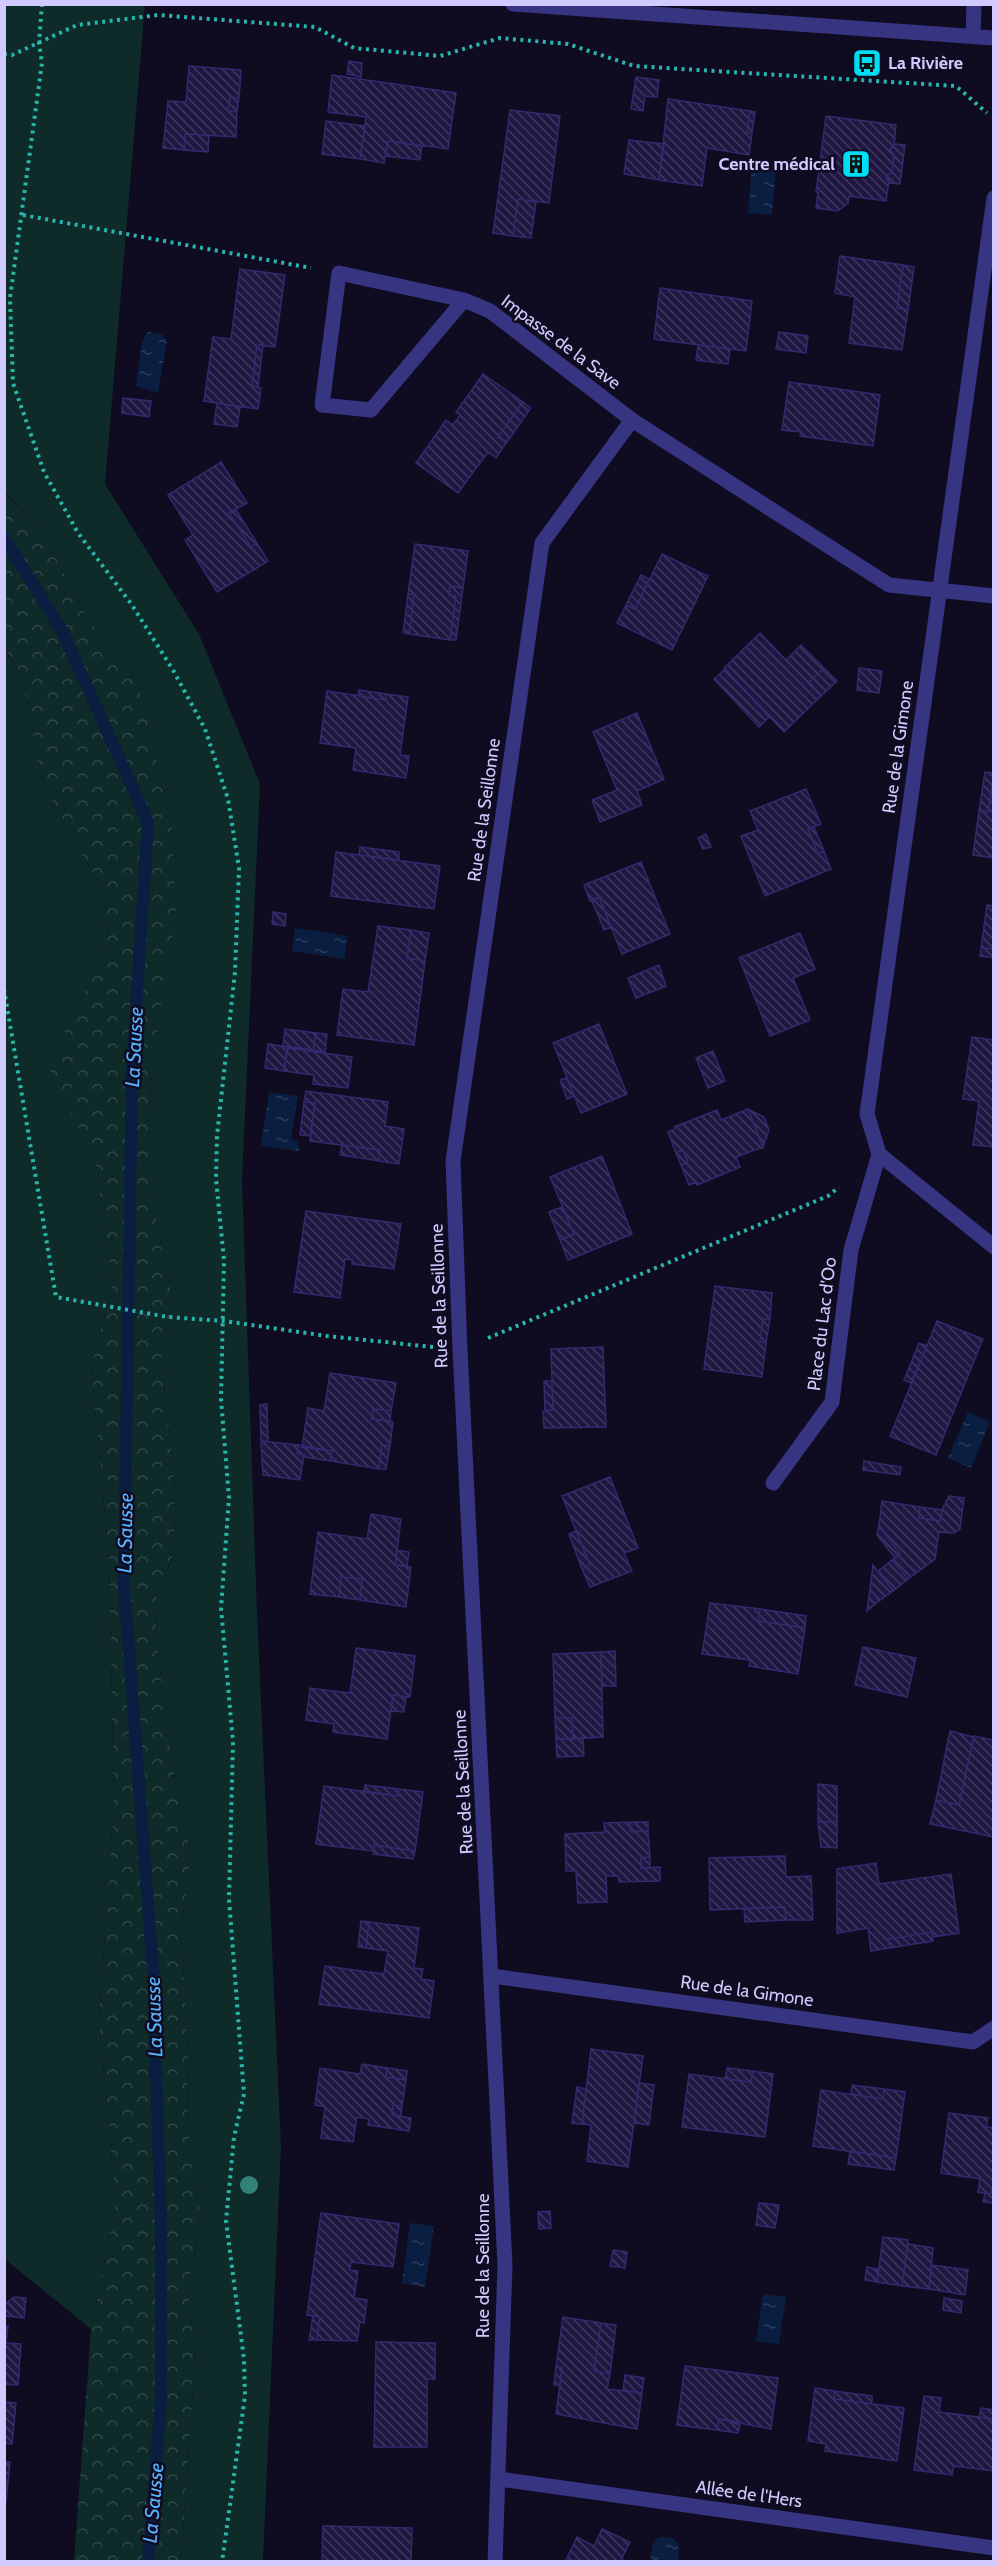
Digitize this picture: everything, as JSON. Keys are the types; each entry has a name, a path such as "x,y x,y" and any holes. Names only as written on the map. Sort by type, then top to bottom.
{"street":[{"path":"513,4 993,38"},
{"path":"973,36 974,4"},
{"name":"Rue de la Gimone","path":"879,1154 867,1114 993,198"},
{"path":"339,273 322,405 372,410 464,300"},
{"name":"Impasse de la Save","path":"339,273 464,300 490,311 632,420"},
{"path":"632,420 889,585 993,596"},
{"name":"Rue de la Seillonne","path":"495,2562 505,2265 460,1350 453,1161 542,543 632,420"},
{"path":"879,1154 993,1247"},
{"name":"Place du Lac d'Oo","path":"773,1484 832,1402 851,1250 879,1154"},
{"name":"Rue de la Gimone","path":"492,1976 973,2042 993,2028"},
{"name":"Allée de l'Hers","path":"499,2479 993,2547"}],"path":[{"path":"42,4 39,43 42,63 10,298 12,383 44,472 78,533 132,605 173,670 205,729 228,799 238,868 235,972 217,1136 216,1179 224,1260 221,1399 229,1498 221,1608 233,1742 229,1899 244,2094 234,2138 226,2221 244,2359 244,2396 222,2562"},
{"path":"4,54 12,55 77,24 158,15 315,27 354,48 440,56 500,38 568,44 634,66 956,86 987,113"},
{"path":"23,215 339,273"},
{"path":"4,989 56,1297 168,1317 224,1321 327,1336 460,1350 828,1196 879,1154"}],"green space":[{"path":"4,5 145,5 105,484 199,634 260,784 242,1180 257,1613 281,2146 263,2561 181,2561 195,2358 188,2289 201,2217 187,2124 188,2052 181,1933 191,1853 176,1789 154,1605 175,1549 173,1463 161,1360 173,1299 149,1173 151,1066 172,828 139,685 84,613 44,536 5,492"},
{"path":"4,492 44,536 84,613 139,685 172,828 176,915 151,1066 149,1173 173,1299 161,1360 173,1463 175,1549 154,1605 176,1789 191,1853 181,1933 188,2052 187,2124 201,2217 188,2289 195,2358 181,2561 74,2561 91,2329 116,2204 99,2020 114,1803 109,1560 91,1366 112,1287 96,1164 49,1068 78,1002 109,952 104,890 76,845 42,781 23,678 5,649"},
{"path":"4,649 23,678 42,781 76,845 104,890 109,952 78,1002 50,1068 96,1164 112,1287 91,1366 109,1560 114,1803 99,2020 116,2204 91,2329 7,2261 5,2254"}],"water":[{"path":"752,166 776,168 772,215 748,213"},
{"path":"148,332 161,334 167,341 158,393 136,386 142,341"},
{"path":"295,928 347,936 345,959 292,951"},
{"path":"269,1092 298,1096 291,1139 297,1140 299,1151 261,1146"},
{"path":"968,1412 990,1422 971,1468 948,1458"},
{"path":"410,2223 434,2226 425,2287 402,2283"},
{"path":"763,2294 786,2297 779,2344 756,2341"},
{"path":"660,2537 674,2538 679,2547 678,2561 650,2561 653,2542"}],"building":[{"path":"349,61 362,63 361,77 347,74"},
{"path":"189,66 241,70 239,98 230,97 228,111 237,112 236,137 185,134 184,150 163,148 168,101 186,102"},
{"path":"332,75 456,93 448,149 388,141 384,163 360,159 366,117 328,112"},
{"path":"636,77 659,80 657,97 645,96 643,111 631,109"},
{"path":"230,97 239,98 237,112 228,111"},
{"path":"668,99 750,111 747,132 752,133 749,155 707,148 702,186 659,180"},
{"path":"510,110 560,116 549,203 518,199 513,236 493,233"},
{"path":"750,111 755,112 752,133 747,132"},
{"name":"Centre médical","path":"826,116 896,125 894,146 890,149 894,155 892,172 886,177 889,181 886,201 849,196 848,203 838,211 816,208"},
{"path":"326,121 365,126 360,159 322,154"},
{"path":"185,134 209,135 208,152 184,150"},
{"path":"629,140 664,144 659,180 624,174"},
{"path":"388,141 422,146 420,160 385,156"},
{"path":"894,144 905,145 900,184 889,183 886,177 892,172 894,155 890,149"},
{"path":"518,199 536,202 531,238 513,236"},
{"path":"840,256 903,265 897,308 908,310 902,350 849,343 855,297 835,293"},
{"path":"903,265 914,267 908,310 897,308"},
{"path":"240,269 285,275 275,347 257,345 252,386 261,388 258,409 204,401 213,337 231,339"},
{"path":"660,288 752,301 746,351 654,339"},
{"path":"779,332 808,336 806,353 776,349"},
{"path":"257,345 263,345 258,387 252,386"},
{"path":"698,345 730,349 728,364 696,360"},
{"path":"483,374 523,402 498,437 507,442 496,458 488,452 458,493 416,463 446,420 453,425 460,415 456,412"},
{"path":"789,382 880,395 873,446 800,436 801,432 782,430"},
{"path":"123,398 151,401 149,417 122,413"},
{"path":"523,402 531,408 507,442 498,437"},
{"path":"217,403 240,407 237,427 214,424"},
{"path":"221,462 247,503 229,513 251,547 257,543 268,561 217,592 185,540 193,535 168,495"},
{"path":"236,510 257,543 251,547 229,513"},
{"path":"415,544 468,551 463,588 450,586 449,595 456,596 450,640 409,634 414,595 408,594"},
{"path":"662,554 708,576 672,650 617,623 626,605 635,609"},
{"path":"641,575 649,579 635,609 626,605"},
{"path":"450,586 463,588 456,640 450,640 456,596 449,595"},
{"path":"408,594 414,595 409,634 403,633"},
{"path":"760,633 786,660 801,645 824,668 808,683 821,696 784,732 724,668"},
{"path":"824,668 837,681 821,696 808,683"},
{"path":"859,668 882,671 879,693 857,690"},
{"path":"725,669 769,717 759,727 714,679"},
{"path":"359,690 386,694 386,700 358,696"},
{"path":"327,691 386,700 386,694 408,697 400,755 409,756 406,778 353,770 356,748 320,743"},
{"path":"637,713 664,779 637,791 642,805 600,822 592,800 617,790 593,732"},
{"path":"985,772 994,773 988,812 979,811"},
{"path":"994,778 994,858 973,855 979,811 988,812"},
{"path":"806,789 821,824 808,829 818,854 824,851 831,869 765,896 741,836 758,830 750,811"},
{"path":"814,827 824,851 818,854 808,829"},
{"path":"706,834 711,847 703,849 698,838"},
{"path":"360,847 399,852 399,860 359,855"},
{"path":"336,852 440,866 434,909 331,896"},
{"path":"641,862 670,934 622,954 599,897 590,901 584,885"},
{"path":"599,897 611,927 604,930 592,901"},
{"path":"987,905 994,906 994,949 981,948"},
{"path":"273,912 286,914 285,926 272,924"},
{"path":"378,926 411,930 407,958 425,961 414,1045 337,1035 343,989 368,992"},
{"path":"411,930 429,933 425,961 407,958"},
{"path":"800,933 815,969 793,978 810,1020 770,1036 739,958"},
{"path":"981,948 994,949 994,958 980,956"},
{"path":"659,965 666,986 636,998 628,978"},
{"path":"599,1024 627,1094 581,1113 553,1043"},
{"path":"285,1029 316,1033 313,1050 283,1046"},
{"path":"316,1033 327,1034 325,1052 313,1050"},
{"path":"972,1037 994,1040 994,1147 973,1145 979,1101 963,1099"},
{"path":"268,1044 288,1047 284,1071 265,1068"},
{"path":"287,1048 352,1057 348,1088 313,1084 314,1075 284,1071"},
{"path":"713,1051 725,1081 708,1088 696,1058"},
{"path":"567,1078 574,1096 567,1099 560,1080"},
{"path":"306,1091 388,1102 385,1126 404,1129 399,1164 379,1161 380,1150 310,1141 315,1103 304,1102"},
{"path":"304,1102 315,1103 310,1136 300,1135"},
{"path":"748,1109 764,1117 769,1130 763,1147"},
{"path":"748,1109 763,1147 736,1157 740,1167 697,1185 696,1182 689,1185 681,1165 688,1162 683,1150 676,1153 668,1132 675,1129 674,1127 717,1110 721,1120"},
{"path":"342,1145 380,1150 379,1161 340,1155"},
{"path":"683,1150 688,1162 681,1165 676,1153"},
{"path":"602,1156 632,1234 568,1260 560,1240 574,1234 550,1177"},
{"path":"562,1207 574,1234 560,1240 549,1212"},
{"path":"306,1211 401,1224 394,1269 352,1264 352,1260 345,1259 340,1298 294,1292"},
{"path":"715,1286 772,1293 770,1319 763,1319 760,1342 766,1343 762,1377 704,1369"},
{"path":"763,1319 770,1319 766,1343 760,1342"},
{"path":"937,1321 983,1339 936,1455 890,1436"},
{"path":"919,1343 927,1346 911,1383 904,1380"},
{"path":"603,1347 606,1427 544,1428 543,1411 553,1410 551,1349"},
{"path":"330,1373 396,1383 391,1411 373,1409 372,1419 393,1422 390,1446 382,1445 379,1469 330,1461 332,1451 302,1447 308,1408 324,1411"},
{"path":"544,1381 552,1381 553,1410 545,1411"},
{"path":"267,1404 268,1442 261,1441 260,1405"},
{"path":"373,1409 391,1411 390,1421 372,1419"},
{"path":"261,1441 298,1445 297,1453 304,1455 300,1480 263,1475"},
{"path":"298,1445 332,1451 330,1461 303,1457 304,1455 297,1453"},
{"path":"382,1445 390,1446 386,1469 379,1469"},
{"path":"864,1461 901,1467 900,1475 863,1470"},
{"path":"610,1477 638,1548 624,1553 632,1571 590,1587 582,1569 590,1565 562,1496"},
{"path":"949,1496 964,1498 960,1529 954,1533 939,1532 935,1559 908,1579 892,1560 900,1554 879,1525 882,1501 920,1507 919,1518 940,1521 942,1510"},
{"path":"920,1507 942,1510 940,1521 919,1518"},
{"path":"371,1514 401,1519 395,1565 411,1567 406,1607 360,1600 362,1579 341,1577 339,1597 310,1594 318,1532 367,1539"},
{"path":"879,1525 900,1554 895,1558 877,1535"},
{"path":"576,1531 590,1565 582,1569 569,1534"},
{"path":"397,1550 409,1552 407,1566 395,1565"},
{"path":"892,1560 908,1579 893,1591 878,1571"},
{"path":"873,1565 893,1591 879,1601 870,1589"},
{"path":"341,1577 362,1579 360,1600 339,1597"},
{"path":"870,1589 879,1601 867,1611"},
{"path":"710,1603 760,1609 758,1621 805,1628 798,1674 749,1666 750,1660 702,1654"},
{"path":"760,1609 806,1616 805,1628 758,1621"},
{"path":"863,1647 916,1658 907,1697 855,1685"},
{"path":"356,1648 415,1656 410,1697 393,1695 387,1739 333,1732 334,1724 306,1720 310,1688 350,1693"},
{"path":"615,1651 616,1686 602,1686 601,1652"},
{"path":"601,1652 603,1737 573,1739 572,1718 555,1718 553,1654"},
{"path":"393,1695 406,1697 404,1712 391,1711"},
{"path":"555,1718 572,1718 573,1739 556,1739"},
{"path":"950,1731 974,1737 959,1805 936,1800"},
{"path":"974,1736 994,1740 994,1837 930,1824 936,1800 959,1805"},
{"path":"583,1738 584,1756 557,1757 556,1739"},
{"path":"818,1784 837,1786 837,1822 818,1822"},
{"path":"365,1785 399,1789 398,1796 364,1792"},
{"path":"324,1786 398,1796 399,1789 423,1792 415,1851 374,1845 373,1851 316,1844"},
{"path":"630,1822 648,1822 648,1831 630,1832"},
{"path":"630,1822 630,1832 648,1831 650,1857 641,1858 641,1868 660,1867 660,1881 619,1882 618,1876 606,1876 607,1902 578,1903 576,1871 566,1871 565,1834 605,1832 604,1823"},
{"path":"818,1822 837,1822 837,1848 821,1847"},
{"path":"374,1845 415,1851 413,1859 373,1854"},
{"path":"785,1856 786,1877 811,1876 813,1920 786,1920 785,1907 710,1910 709,1858"},
{"path":"650,1857 650,1868 641,1868 641,1858"},
{"path":"876,1863 879,1884 951,1874 959,1933 933,1937 932,1932 888,1939 890,1948 871,1951 868,1928 837,1933 837,1869"},
{"path":"785,1907 786,1920 745,1922 744,1909"},
{"path":"361,1921 369,1922 366,1948 358,1947"},
{"path":"369,1922 419,1928 414,1968 423,1969 421,1979 434,1981 429,2018 319,2004 325,1966 384,1974 388,1951 366,1948"},
{"path":"932,1932 933,1941 890,1948 888,1939"},
{"path":"591,2049 643,2056 628,2167 587,2161 591,2125 582,2124"},
{"path":"362,2064 387,2068 386,2077 406,2080 402,2106 393,2105 392,2115 411,2118 409,2131 368,2125 369,2119 357,2117 353,2142 321,2138 325,2107 315,2105 320,2068 360,2074"},
{"path":"387,2068 407,2071 406,2080 386,2077"},
{"path":"727,2068 753,2071 751,2082 725,2079"},
{"path":"753,2071 773,2074 765,2137 682,2127 689,2074 751,2082"},
{"path":"639,2083 654,2085 649,2125 634,2123"},
{"path":"852,2085 884,2089 883,2099 851,2094"},
{"path":"577,2087 586,2089 582,2124 572,2123"},
{"path":"884,2089 905,2092 896,2158 813,2146 821,2090 883,2099"},
{"path":"393,2105 402,2106 401,2116 392,2115"},
{"path":"949,2113 988,2118 986,2127 994,2128 994,2189 991,2194 978,2192 980,2179 941,2173"},
{"path":"850,2151 896,2158 894,2170 848,2164"},
{"path":"992,2189 994,2203 983,2202 985,2193 991,2194"},
{"path":"759,2203 779,2205 775,2228 756,2225"},
{"path":"550,2211 551,2228 539,2229 538,2212"},
{"path":"321,2213 399,2224 393,2267 351,2262 350,2270 358,2271 354,2298 367,2300 364,2323 360,2322 357,2341 317,2340 320,2317 307,2315"},
{"path":"883,2237 908,2240 902,2286 877,2282"},
{"path":"908,2244 933,2248 929,2289 902,2286"},
{"path":"613,2250 627,2252 625,2268 610,2266"},
{"path":"932,2265 968,2270 965,2295 929,2289"},
{"path":"867,2267 878,2269 877,2282 865,2280"},
{"path":"14,2297 26,2298 24,2318 4,2316 4,2305"},
{"path":"944,2298 962,2301 961,2313 943,2310"},
{"path":"313,2316 320,2317 317,2340 309,2340"},
{"path":"563,2317 601,2323 594,2371 610,2374 607,2389 642,2393 637,2429 556,2414 562,2368 556,2367"},
{"path":"601,2323 616,2325 610,2374 594,2371"},
{"path":"4,2326 8,2326 6,2343 21,2344 18,2385 4,2384"},
{"path":"376,2342 435,2343 435,2379 427,2379 427,2447 374,2447"},
{"path":"685,2366 778,2378 771,2429 719,2419 717,2430 677,2425"},
{"path":"556,2367 562,2368 560,2385 554,2385"},
{"path":"625,2375 644,2378 642,2393 623,2391"},
{"path":"815,2388 834,2391 834,2399 904,2408 897,2461 825,2451 826,2444 808,2441"},
{"path":"834,2391 872,2396 872,2404 834,2399"},
{"path":"924,2396 941,2398 939,2412 994,2419 994,2471 954,2466 952,2475 914,2470"},
{"path":"4,2402 16,2403 12,2444 4,2443"},
{"path":"981,2408 994,2410 994,2419 979,2417"},
{"path":"719,2419 733,2421 740,2425 738,2433 717,2430"},
{"path":"4,2461 10,2462 6,2502 4,2502"},
{"path":"323,2526 412,2528 411,2562 322,2562"},
{"path":"602,2529 630,2542 622,2558 624,2562 565,2562 577,2537 594,2546"}],"waterway":[{"name":"La Sausse","path":"4,537 62,631 148,822 132,1073 124,1585 153,1970 161,2226 161,2401 148,2562"}],"place":[{"name":"La Rivière","path":"867,63"},
{"name":"Centre médical","path":"856,164"}]}
